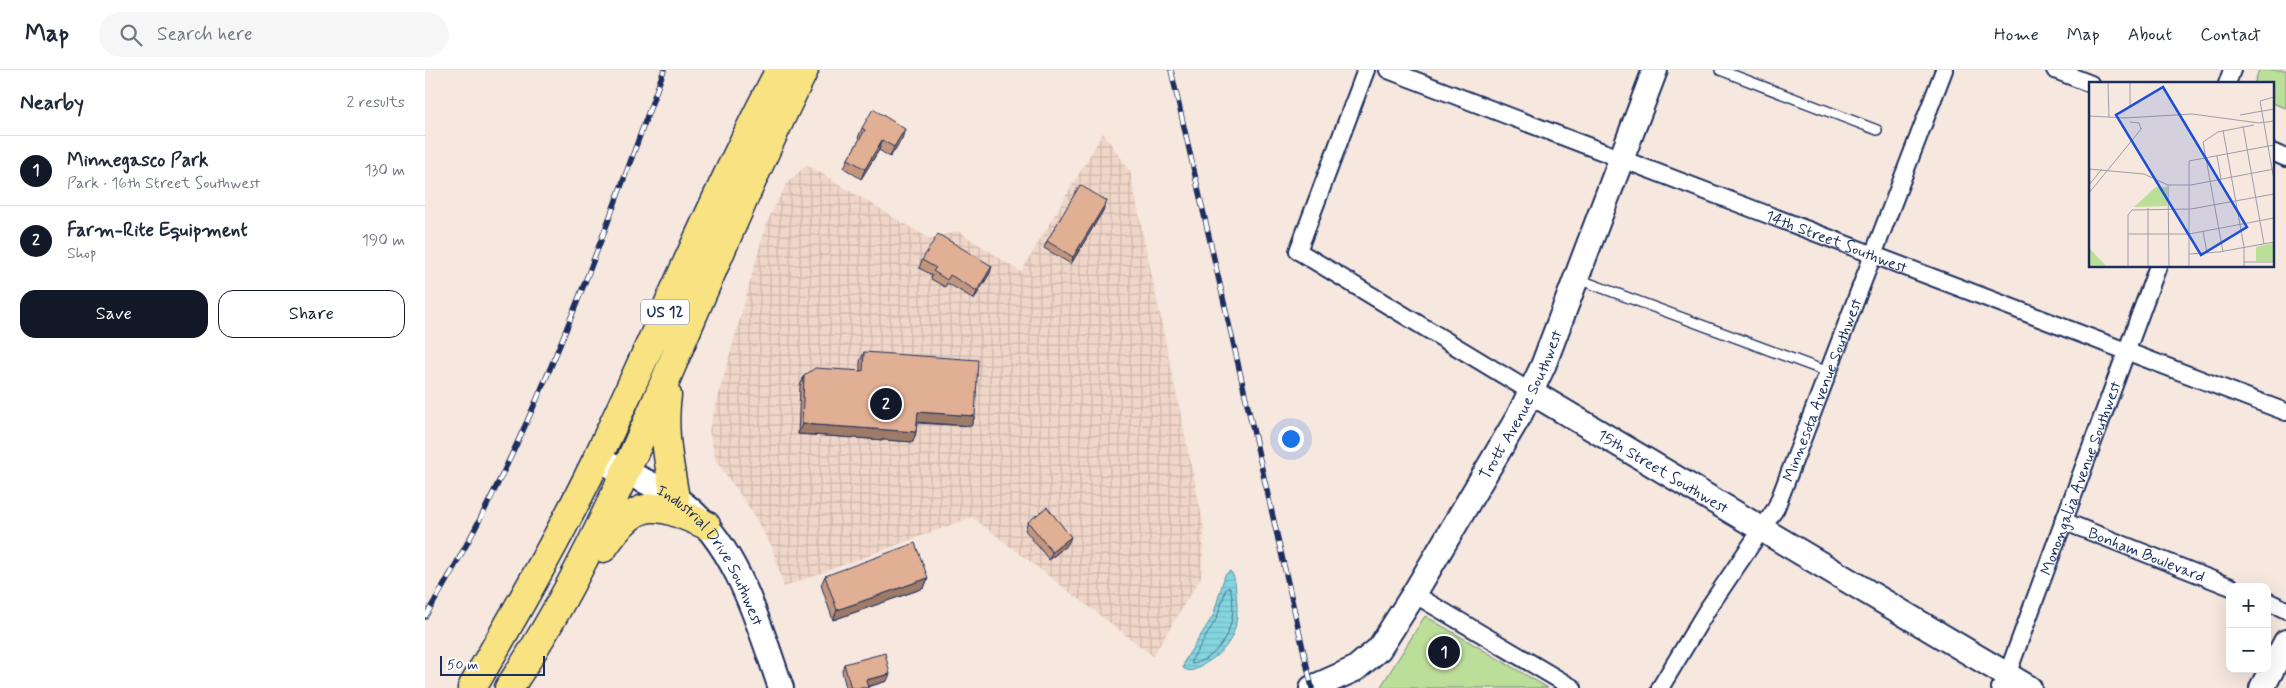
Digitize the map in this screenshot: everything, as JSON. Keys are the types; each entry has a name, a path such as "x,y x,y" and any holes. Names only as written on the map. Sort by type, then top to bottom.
{"highway":[{"name":"US 12","path":"472,688 551,551 597,460 747,135 780,70"},
{"name":"US 12","path":"509,688 551,623 626,473 686,332 804,70"},
{"path":"675,498 665,441 664,419 672,377 686,332"},
{"path":"551,623 611,536 636,510 658,507 706,524"}],"street":[{"name":"15th Street Southwest","path":"1366,70 1299,252 1762,530 2003,682 2029,688"},
{"name":"14th Street Southwest","path":"1388,70 2286,412"},
{"name":"Trott Avenue Southwest","path":"1312,688 1355,669 1375,653 1387,639 1531,392 1577,278 1655,70"},
{"name":"Minnesota Avenue Southwest","path":"1660,688 1707,610 1776,508 1944,70"},
{"path":"2055,70 2089,83"},
{"path":"2228,82 2232,70"},
{"path":"2273,152 2286,158"},
{"name":"Monongalia Avenue Southwest","path":"2003,682 2157,268"},
{"name":"Industrial Drive Southwest","path":"597,460 675,498 706,524 740,580 761,629 781,688"},
{"name":"Bonham Boulevard","path":"2063,520 2226,585"},
{"path":"1414,594 1573,688"},
{"path":"2271,603 2286,610"},
{"path":"2262,688 2286,642"}],"lane":[{"path":"1720,70 1877,130"},
{"path":"1577,278 1828,372"}],"shaded area":[{"path":"1103,133 1130,171 1204,527 1201,577 1153,656 972,517 784,587 772,547 747,504 716,461 709,430 766,224 787,183 807,165 930,239 958,231 1021,272"}],"green space":[{"path":"2259,70 2286,70 2286,108 2273,103 2273,82 2255,82"},
{"path":"1425,616 1548,688 1380,688"}],"water":[{"path":"1230,571 1235,581 1237,606 1237,617 1232,636 1221,652 1212,659 1194,670 1185,670 1183,668 1185,660 1213,616 1225,575"}],"building":[{"path":"873,109 905,129 894,147 882,140 865,169 848,159 865,130 862,128"},
{"path":"1080,185 1107,201 1073,257 1047,241"},
{"path":"938,234 992,266 977,291 950,275 947,280 933,271 936,268 922,260"},
{"path":"864,352 978,360 975,416 918,412 916,432 802,424 804,376 815,368 863,371"},
{"path":"1047,507 1071,537 1052,552 1028,522"},
{"path":"915,543 928,578 837,610 825,576"},
{"path":"885,653 890,674 866,680 868,688 851,688 844,664"}],"railway":[{"path":"425,617 463,552 529,418 586,280 664,70"},
{"path":"1171,70 1312,688"}],"place":[{"name":"Farm-Rite Equipment","path":"886,404"},
{"name":"Minnegasco Park","path":"1444,652"}]}
